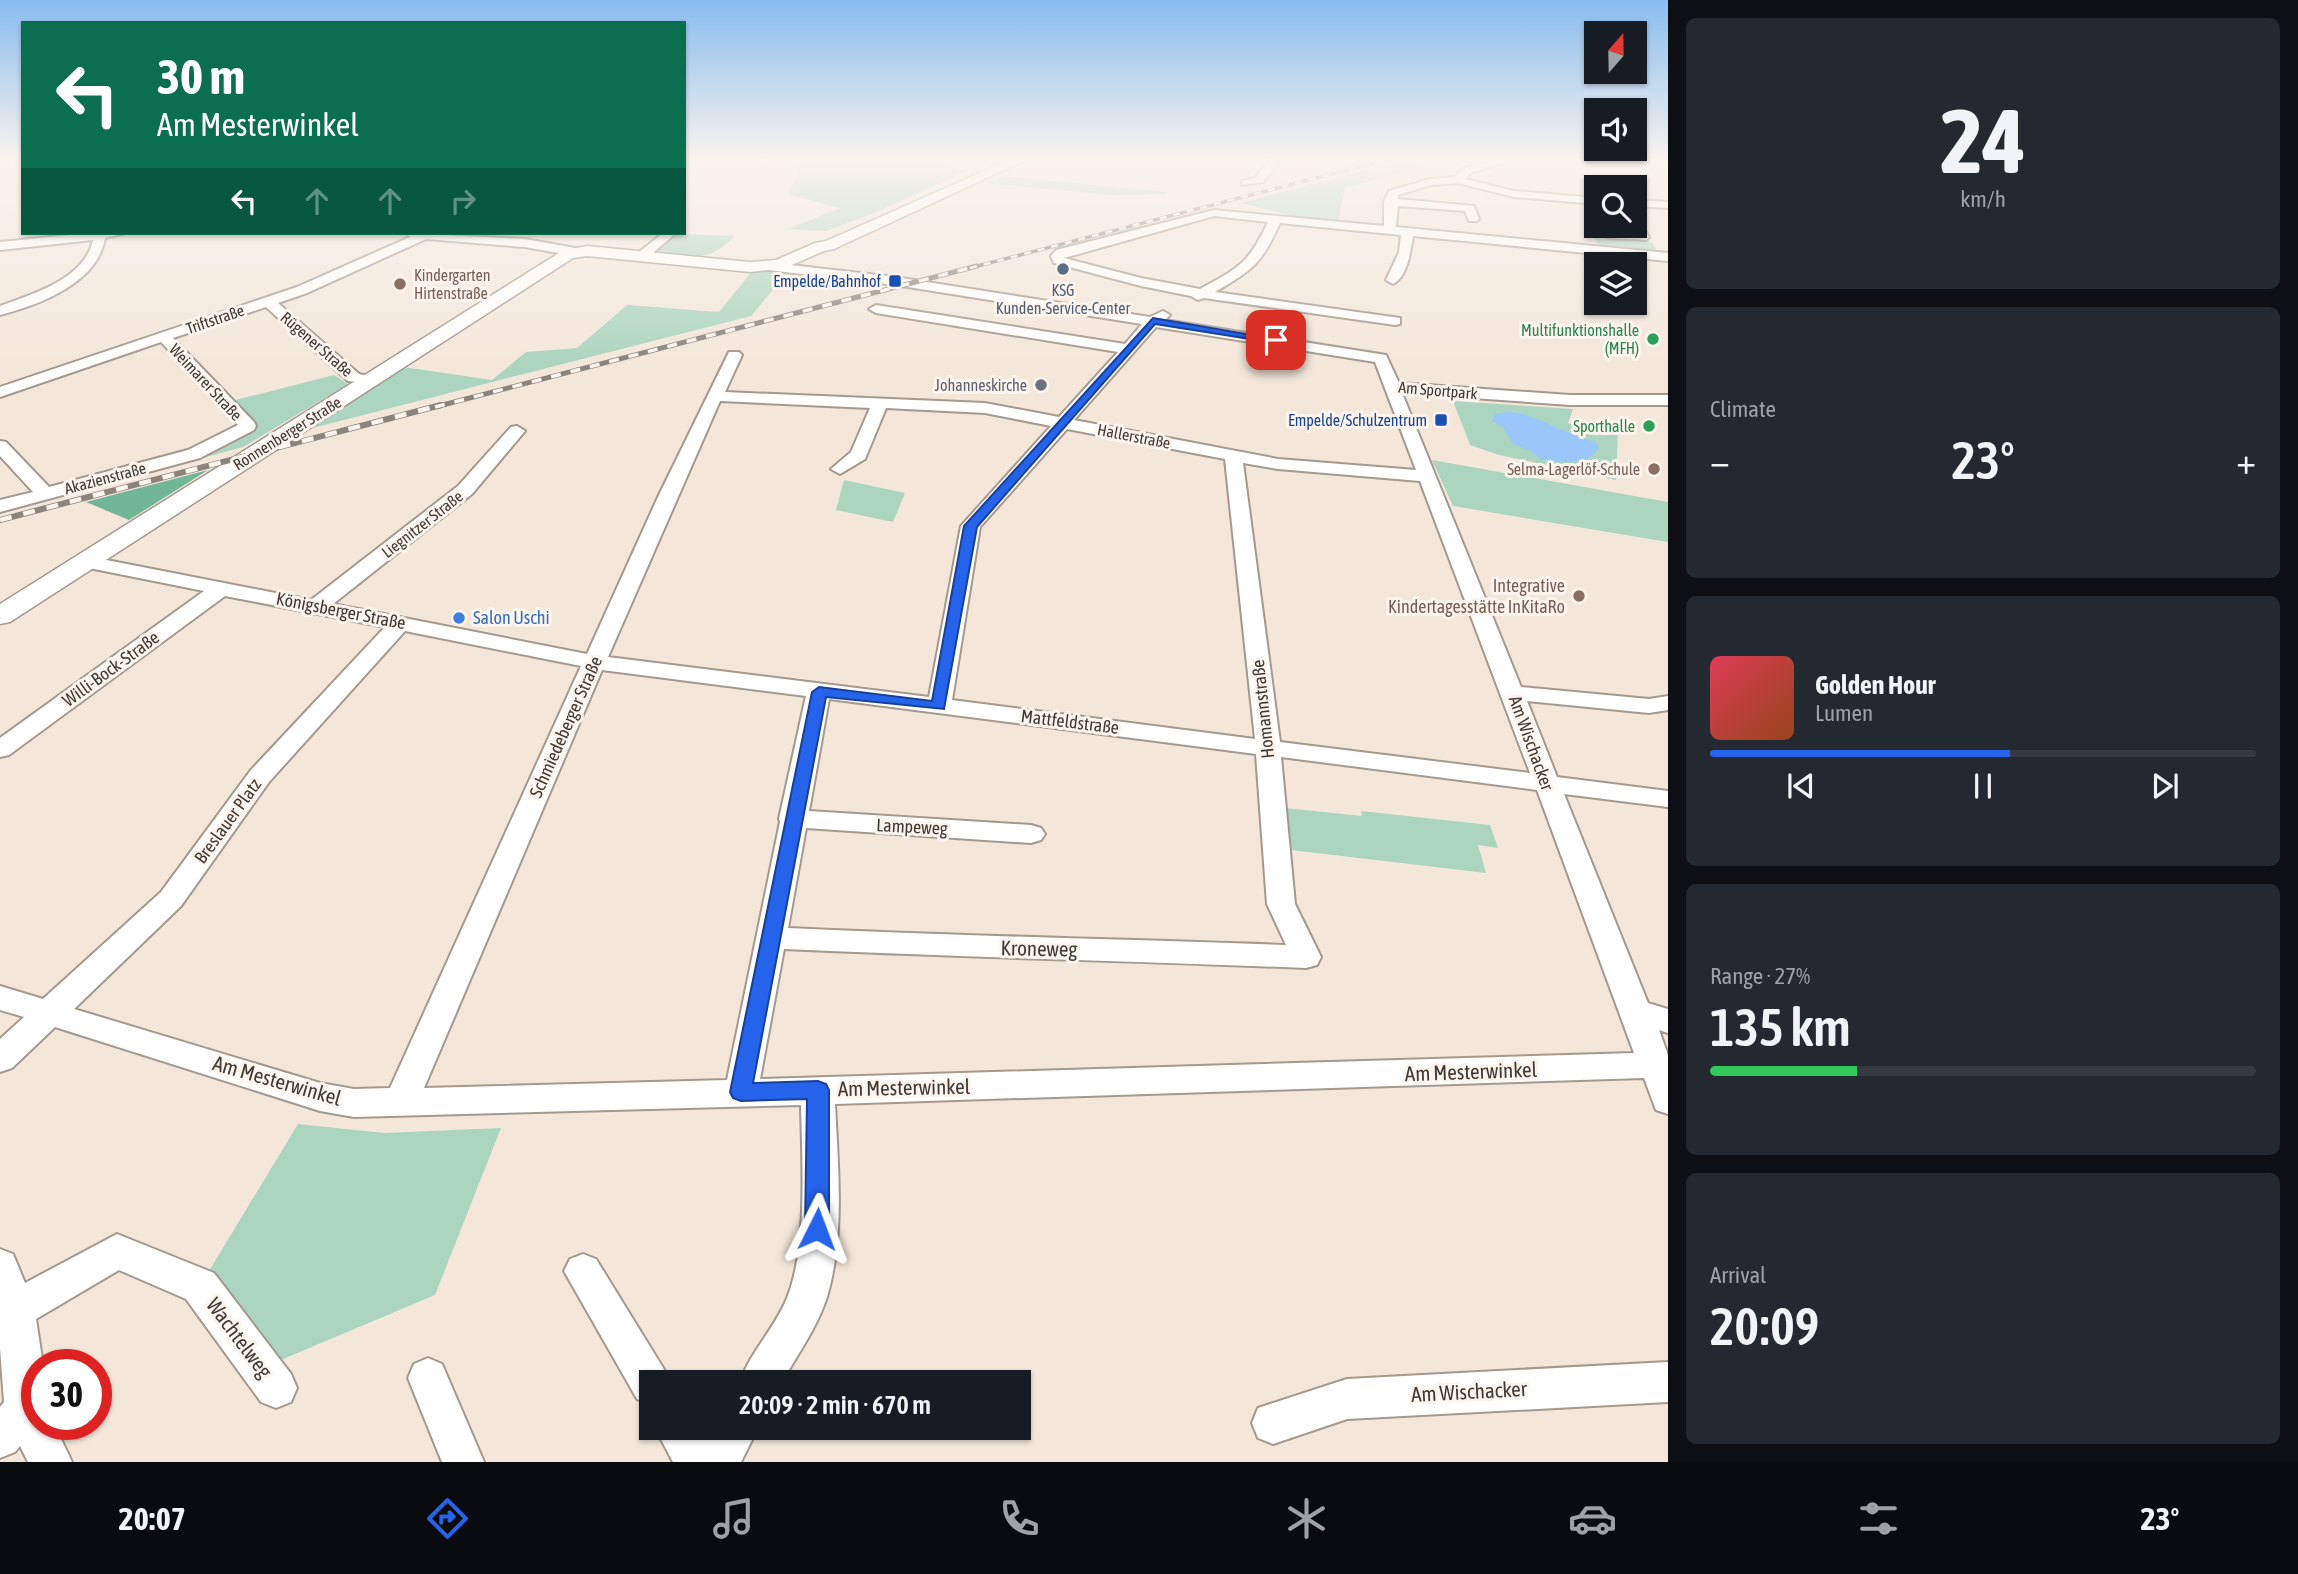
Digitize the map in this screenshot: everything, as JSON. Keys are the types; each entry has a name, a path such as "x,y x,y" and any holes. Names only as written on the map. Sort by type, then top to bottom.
{"street":[{"path":"821,246 821,243 859,226"},
{"path":"425,235 525,243 575,252 773,267 872,226"},
{"path":"1161,226 1060,253 1058,260 1098,272 1202,294 1395,321"},
{"path":"939,706 971,526 1153,321 1242,271 1260,253 1272,226"},
{"path":"1361,226 1668,257"},
{"path":"1393,279 1405,252 1408,231"},
{"path":"0,246 100,235 96,254 79,273 36,297 0,311"},
{"name":"Triftstraße","path":"0,392 302,290 425,235"},
{"path":"525,243 539,235"},
{"path":"642,256 668,235"},
{"name":"Ronnenberger Straße","path":"0,616 555,262 575,252"},
{"name":"Am Sportpark","path":"773,267 895,281 1374,355 1381,358 1391,387 1570,400 1668,400"},
{"name":"Rügener Straße","path":"268,301 354,378 369,381"},
{"path":"876,309 1128,349"},
{"name":"Weimarer Straße","path":"164,337 248,426 208,446"},
{"name":"Schmiedeberger Straße","path":"401,1101 682,465 734,355"},
{"name":"Am Wischacker","path":"1391,387 1513,693 1544,782 1636,1012 1668,1100"},
{"name":"Hallerstraße","path":"716,396 985,408 1278,464 1426,477"},
{"path":"840,469 859,455 880,403"},
{"name":"Liegnitzer Straße","path":"317,606 465,490 517,431"},
{"path":"0,446 45,494"},
{"name":"Akazienstraße","path":"0,506 194,454 208,446"},
{"name":"Homannstraße","path":"1233,456 1268,747 1281,904 1306,957"},
{"name":"Königsberger Straße","path":"86,562 595,662"},
{"name":"Willi-Bock-Straße","path":"0,750 222,588"},
{"name":"Breslauer Platz","path":"0,1059 171,899 260,776 401,623"},
{"name":"Mattfeldstraße","path":"595,662 1668,799"},
{"path":"741,1092 792,819 819,692"},
{"path":"1513,693 1649,706 1668,703"},
{"name":"Lampeweg","path":"792,819 1031,834"},
{"name":"Kroneweg","path":"771,938 1008,950 1130,950 1306,957"},
{"name":"Am Mesterwinkel","path":"0,998 320,1097 354,1102 1113,1083 1655,1065"},
{"path":"1636,1012 1668,1021"},
{"path":"767,1370 807,1300 813,1268 819,1176 818,1090"},
{"name":"Wachtelweg","path":"15,1310 117,1251 200,1286 276,1388"},
{"path":"0,1266 15,1310 25,1385 12,1424 51,1462"},
{"path":"583,1271 642,1370"},
{"path":"428,1378 463,1462"},
{"name":"Am Wischacker","path":"1273,1423 1347,1399 1668,1382"},
{"path":"683,1440 697,1462"},
{"path":"717,1462 730,1440"}],"green space":[{"path":"796,226 839,226 826,231 789,229"},
{"path":"677,235 734,236 719,250 702,256 662,255 658,250"},
{"path":"1594,238 1652,242 1657,251 1598,245"},
{"path":"753,270 787,273 751,316 297,432 403,367 492,380 526,352 577,348 627,305 719,312"},
{"path":"334,375 348,384 243,447 183,463 254,430 228,402"},
{"path":"1453,401 1573,409 1568,423 1618,432 1616,480 1499,455 1470,445"},
{"path":"1432,460 1668,502 1668,542 1453,506"},
{"path":"208,470 129,520 86,502"},
{"path":"844,480 905,493 893,522 836,510"},
{"path":"1285,808 1362,816 1361,811 1490,825 1498,848 1478,845 1486,873 1291,850"},
{"path":"298,1124 384,1133 501,1128 435,1295 276,1362 209,1271"}],"water":[{"path":"1507,412 1532,417 1596,442 1599,449 1585,461 1541,460 1529,450 1513,444 1502,426 1492,421 1495,414"}],"railway":[{"path":"970,268 1131,226"},
{"path":"435,407 977,266"},
{"path":"0,520 441,405"}],"place":[{"name":"KSG Kunden-Service-Center","path":"1063,269"},
{"name":"Empelde/Bahnhof","path":"895,281"},
{"name":"Kindergarten Hirtenstraße","path":"400,284"},
{"name":"Multifunktionshalle (MFH)","path":"1653,339"},
{"name":"Johanneskirche","path":"1041,385"},
{"name":"Empelde/Schulzentrum","path":"1441,420"},
{"name":"Sporthalle","path":"1649,426"},
{"name":"Selma-Lagerlöf-Schule","path":"1654,469"},
{"name":"Integrative Kindertagesstätte InKitaRo","path":"1579,596"},
{"name":"Salon Uschi","path":"459,618"}],"route":[{"path":"817,1229 818,1090 741,1092 792,819 819,692 939,706 971,526 1153,321 1276,340"}]}
